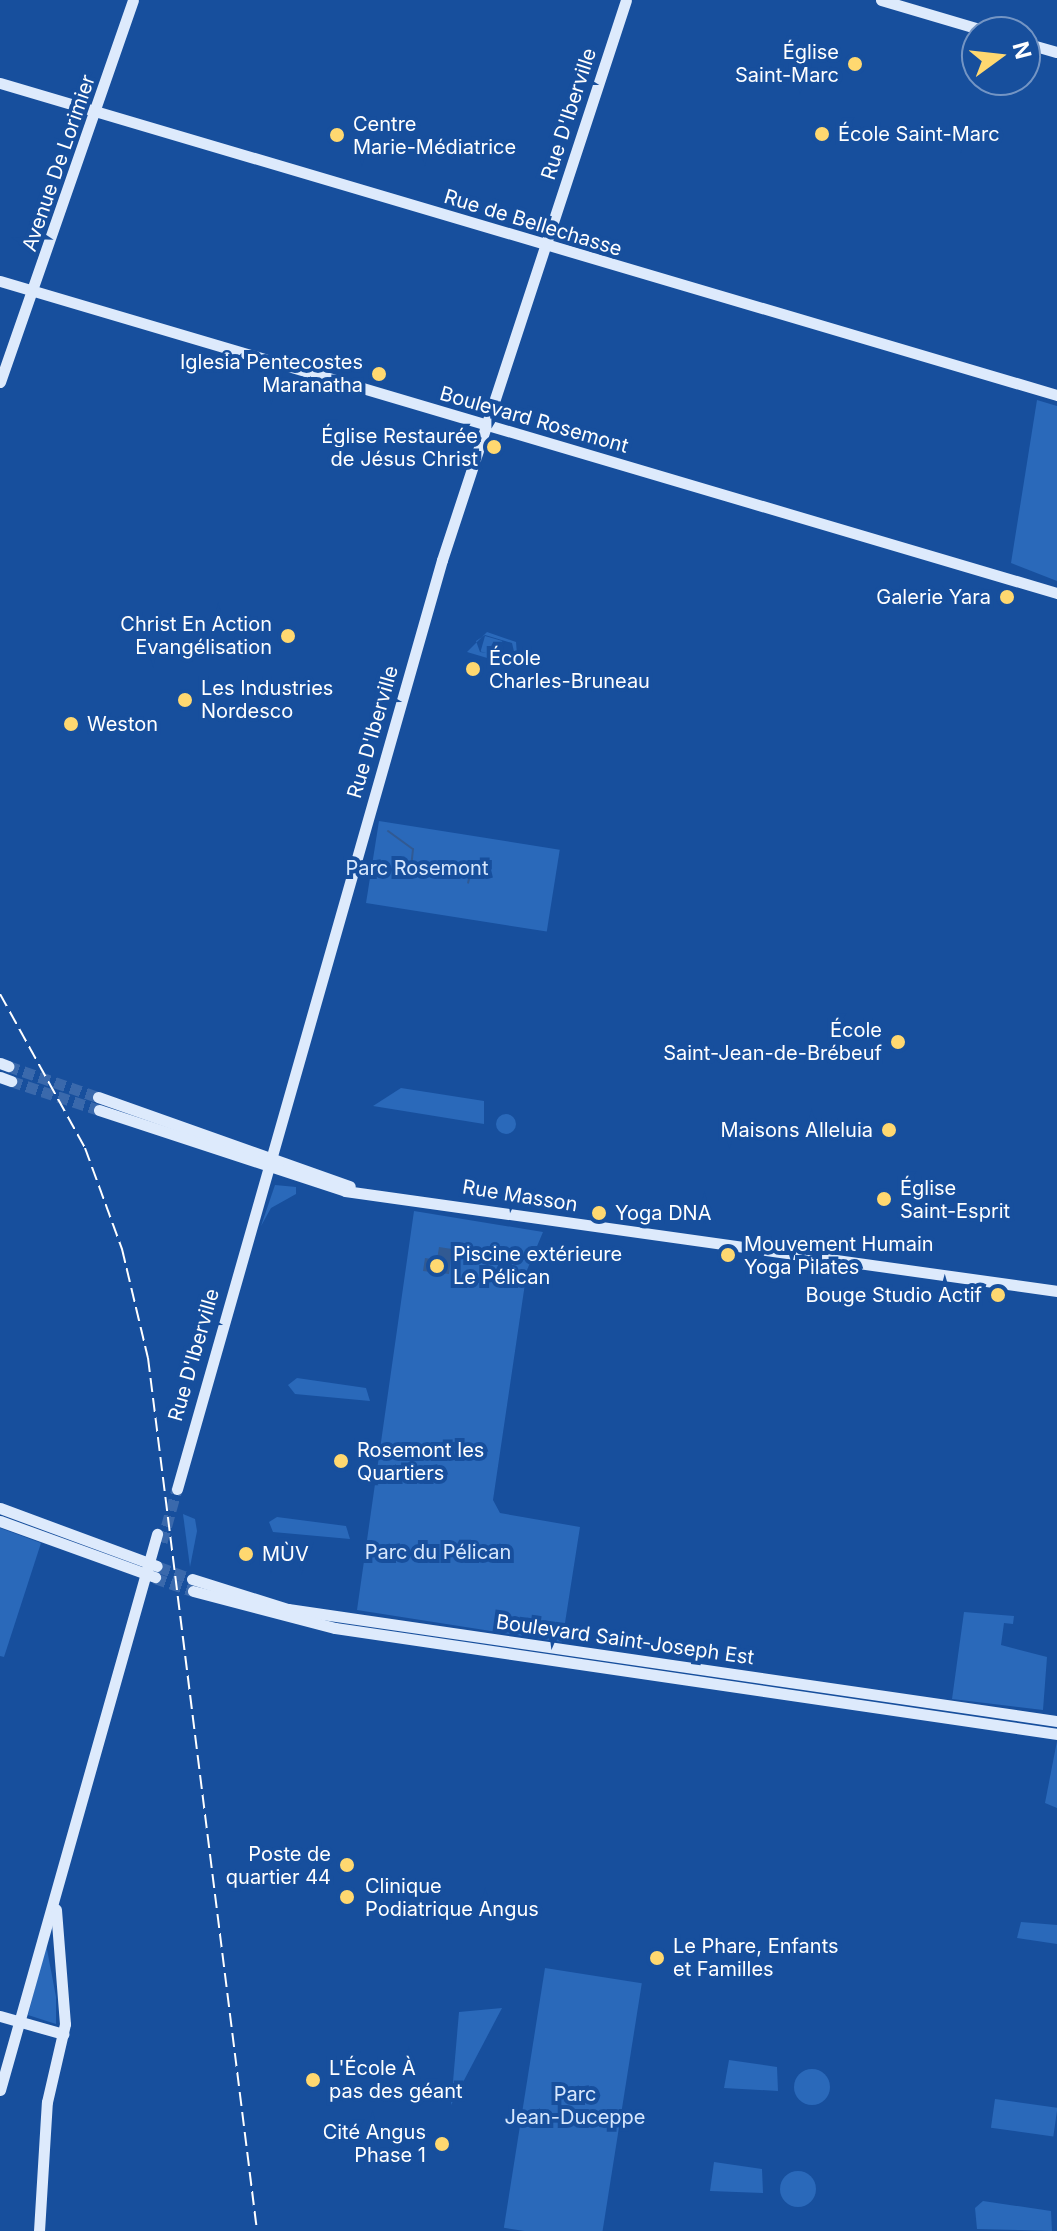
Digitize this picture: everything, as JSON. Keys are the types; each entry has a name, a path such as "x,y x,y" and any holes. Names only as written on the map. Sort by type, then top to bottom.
{"main road":[{"name":"Avenue De Lorimier","path":"0,382 133,0"},
{"name":"Rue D'Iberville","path":"176,1485 270,1153 485,423 626,0"},
{"path":"881,0 961,24"},
{"name":"Rue de Bellechasse","path":"0,83 1057,395"},
{"name":"Boulevard Rosemont","path":"0,281 1057,593"},
{"name":"Rue Masson","path":"98,1097 270,1153 358,1190"},
{"name":"Rue Masson","path":"99,1110 267,1167 358,1190 1057,1291"},
{"path":"0,1508 154,1571"},
{"path":"0,1521 154,1571"},
{"path":"0,2090 154,1571 159,1541"},
{"name":"Boulevard Saint-Joseph Est","path":"1057,1721 288,1609 192,1585 335,1628 1057,1734"},
{"path":"39,2231 47,2102 63,2034 54,1933 58,1889"},
{"path":"0,2016 63,2034"}],"green space":[{"path":"1037,400 1057,406 1057,581 1011,563"},
{"path":"487,632 516,642 518,667 467,652 477,642 480,652 515,656 512,643 485,635 482,637"},
{"path":"485,636 502,641 498,656 481,651"},
{"name":"Parc Rosemont","path":"379,821 560,850 547,932 366,903"},
{"path":"401,1088 484,1101 484,1124 373,1106"},
{"path":"506,1114 513,1117 516,1124 513,1131 506,1134 499,1131 496,1124 499,1117"},
{"path":"275,1185 296,1187 296,1194 271,1208 261,1226"},
{"name":"Parc du Pélican","path":"414,1211 543,1232 527,1270 493,1500 500,1513 580,1527 562,1642 357,1610"},
{"path":"297,1378 366,1388 370,1401 295,1394 288,1385"},
{"path":"183,1514 195,1519 197,1531 190,1567"},
{"path":"277,1517 346,1526 350,1539 273,1532 269,1522"},
{"path":"0,1528 41,1543 4,1657 0,1656"},
{"path":"964,1612 1014,1616 1013,1624 1004,1623 1001,1645 1047,1657 1043,1710 952,1699"},
{"path":"1057,1741 1057,1808 1045,1803"},
{"path":"1021,1922 1057,1925 1057,1944 1017,1938"},
{"path":"46,1944 56,1997 56,2024 28,2015"},
{"name":"Parc Jean-Duceppe","path":"545,1968 642,1983 603,2231 524,2231 504,2228"},
{"path":"502,2008 451,2105 459,2012"},
{"path":"729,2060 777,2067 778,2091 724,2088"},
{"path":"812,2069 825,2074 830,2087 825,2100 812,2105 799,2100 794,2087 799,2074"},
{"path":"995,2099 1057,2108 1053,2136 991,2128"},
{"path":"714,2162 762,2169 763,2193 710,2191"},
{"path":"798,2171 811,2176 816,2189 811,2202 798,2207 785,2202 780,2189 785,2176"},
{"path":"983,2201 1051,2211 1052,2231 977,2229 975,2208"}],"shaded area":[{"name":"Piscine extérieure Le Pélican","path":"439,1247 452,1249 449,1274 423,1271 425,1258 437,1260"}],"waterway":[{"path":"388,831 413,849 411,867 437,877 471,871 468,883"}],"tunnel":[{"path":"8,1066 98,1097"},
{"path":"11,1081 99,1110"},
{"path":"162,1542 177,1489"},
{"path":"159,1567 192,1579"},
{"path":"155,1578 193,1591"}],"railway":[{"path":"0,994 85,1148 122,1249 148,1358 257,2231"}],"place":[{"name":"Église Saint-Marc","path":"855,64"},
{"name":"École Saint-Marc","path":"822,134"},
{"name":"Centre Marie-Médiatrice","path":"337,135"},
{"name":"Iglesia Pentecostes Maranatha","path":"379,374"},
{"name":"Église Restaurée de Jésus Christ","path":"494,447"},
{"name":"Galerie Yara","path":"1007,597"},
{"name":"Christ En Action Evangélisation","path":"288,636"},
{"name":"École Charles-Bruneau","path":"473,669"},
{"name":"Les Industries Nordesco","path":"185,700"},
{"name":"Weston","path":"71,724"},
{"name":"École Saint-Jean-de-Brébeuf","path":"898,1042"},
{"name":"Maisons Alleluia","path":"889,1130"},
{"name":"Église Saint-Esprit","path":"884,1199"},
{"name":"Yoga DNA","path":"599,1213"},
{"name":"Mouvement Humain Yoga Pilates","path":"728,1255"},
{"name":"Piscine extérieure Le Pélican","path":"437,1266"},
{"name":"Bouge Studio Actif","path":"998,1295"},
{"name":"Rosemont les Quartiers","path":"341,1461"},
{"name":"MÙV","path":"246,1554"},
{"name":"Poste de quartier 44","path":"347,1865"},
{"name":"Clinique Podiatrique Angus","path":"347,1897"},
{"name":"Le Phare, Enfants et Familles","path":"657,1958"},
{"name":"L'École À pas des géant","path":"313,2080"},
{"name":"Cité Angus Phase 1","path":"442,2144"}]}
